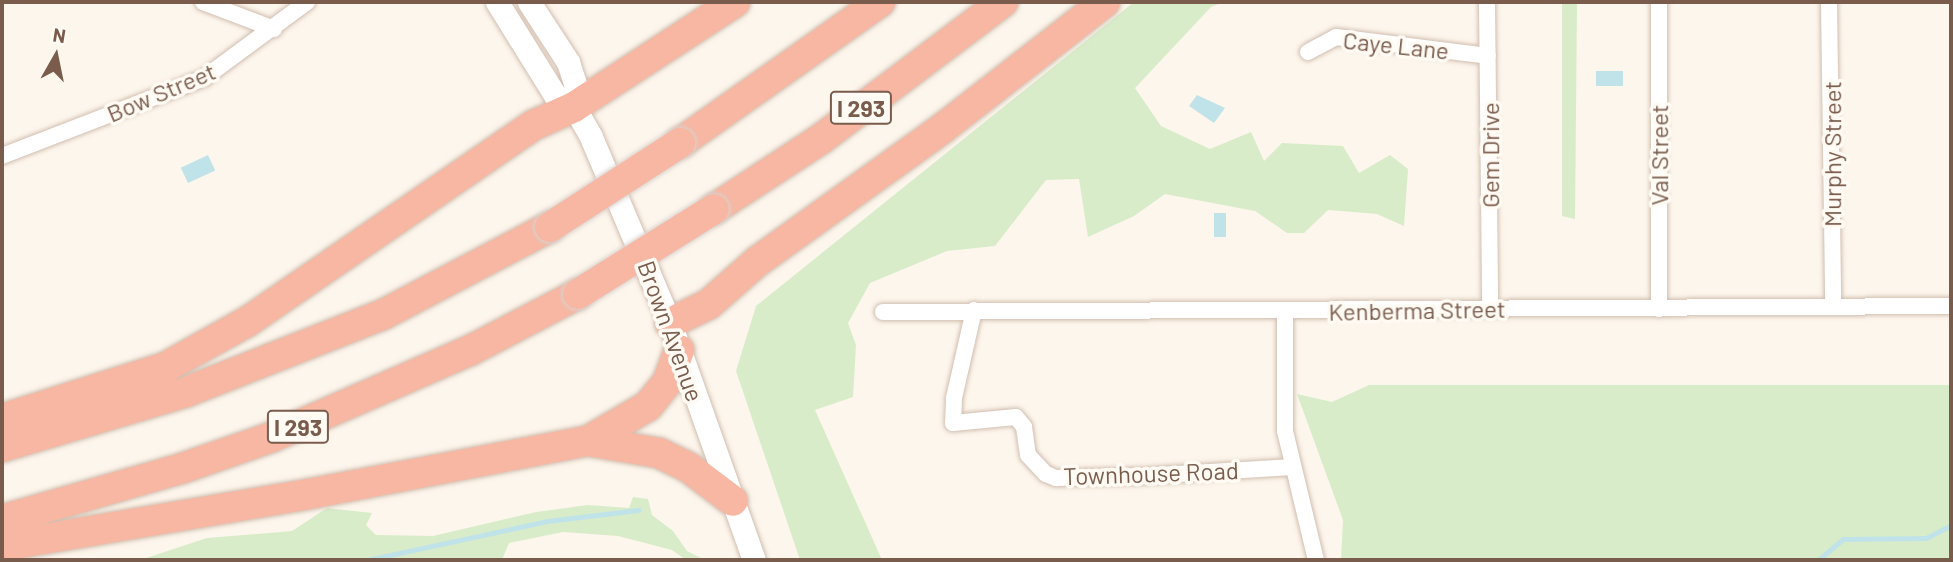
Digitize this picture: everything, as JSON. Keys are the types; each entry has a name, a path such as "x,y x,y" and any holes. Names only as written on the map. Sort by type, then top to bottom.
{"highway":[{"path":"2,419 166,367 205,346 277,304 534,125 574,107 735,2"},
{"path":"2,447 186,392 384,314 550,226 680,143 880,2"},
{"name":"I 293","path":"2,520 183,468 272,437 471,350 578,293 714,209 821,139 1003,2"},
{"path":"2,546 309,494 588,441 648,406 667,381 675,337 758,261 943,128 1105,2"},
{"path":"588,441 659,453 688,467 733,501"}],"main road":[{"name":"Brown Avenue","path":"497,2 555,95 574,107"},
{"name":"Brown Avenue","path":"528,2 568,62 576,86 574,107 631,225 675,337 754,560"}],"street":[{"path":"203,2 274,29"},
{"name":"Bow Street","path":"2,156 204,78 274,29 307,2"},
{"name":"Gem Drive","path":"1487,2 1490,309"},
{"name":"Val Street","path":"1659,2 1659,309"},
{"name":"Murphy Street","path":"1829,2 1833,307"},
{"name":"Caye Lane","path":"1308,52 1336,37 1488,56"},
{"name":"Kenberma Street","path":"883,312 1285,312 1951,306"},
{"name":"Townhouse Road","path":"974,310 954,398 953,423 1016,417 1024,427 1028,455 1046,474 1056,478 1145,476 1293,467"},
{"path":"1285,312 1282,391 1293,467 1317,560"}],"green space":[{"path":"1134,2 1224,2 1211,7 1135,88 1161,126 1210,149 1251,132 1264,161 1282,143 1343,146 1359,173 1390,155 1408,169 1404,226 1377,214 1328,210 1304,233 1287,233 1255,211 1165,194 1134,216 1088,237 1079,179 1046,180 995,246 947,251 870,283 848,323 856,345 853,397 815,410 882,560 800,560 736,371 756,306"},
{"path":"1562,2 1577,2 1575,219 1562,216"},
{"path":"1369,385 1951,385 1951,560 1341,560 1343,520 1297,394 1332,402"},
{"path":"633,497 648,499 652,515 673,531 687,551 705,560 686,560 672,550 618,536 563,532 509,543 502,560 140,560 207,538 292,531 327,508 372,513 366,525 376,535 433,536 536,512 588,505 629,508"}],"water":[{"path":"1596,71 1623,71 1623,86 1596,86"},
{"path":"1197,95 1225,108 1214,123 1189,106"},
{"path":"208,155 215,170 188,183 181,168"},
{"path":"1214,213 1226,213 1226,237 1214,237"}],"waterway":[{"path":"367,560 547,521 638,510"},
{"path":"1818,560 1843,539 1926,538 1951,525"}]}
